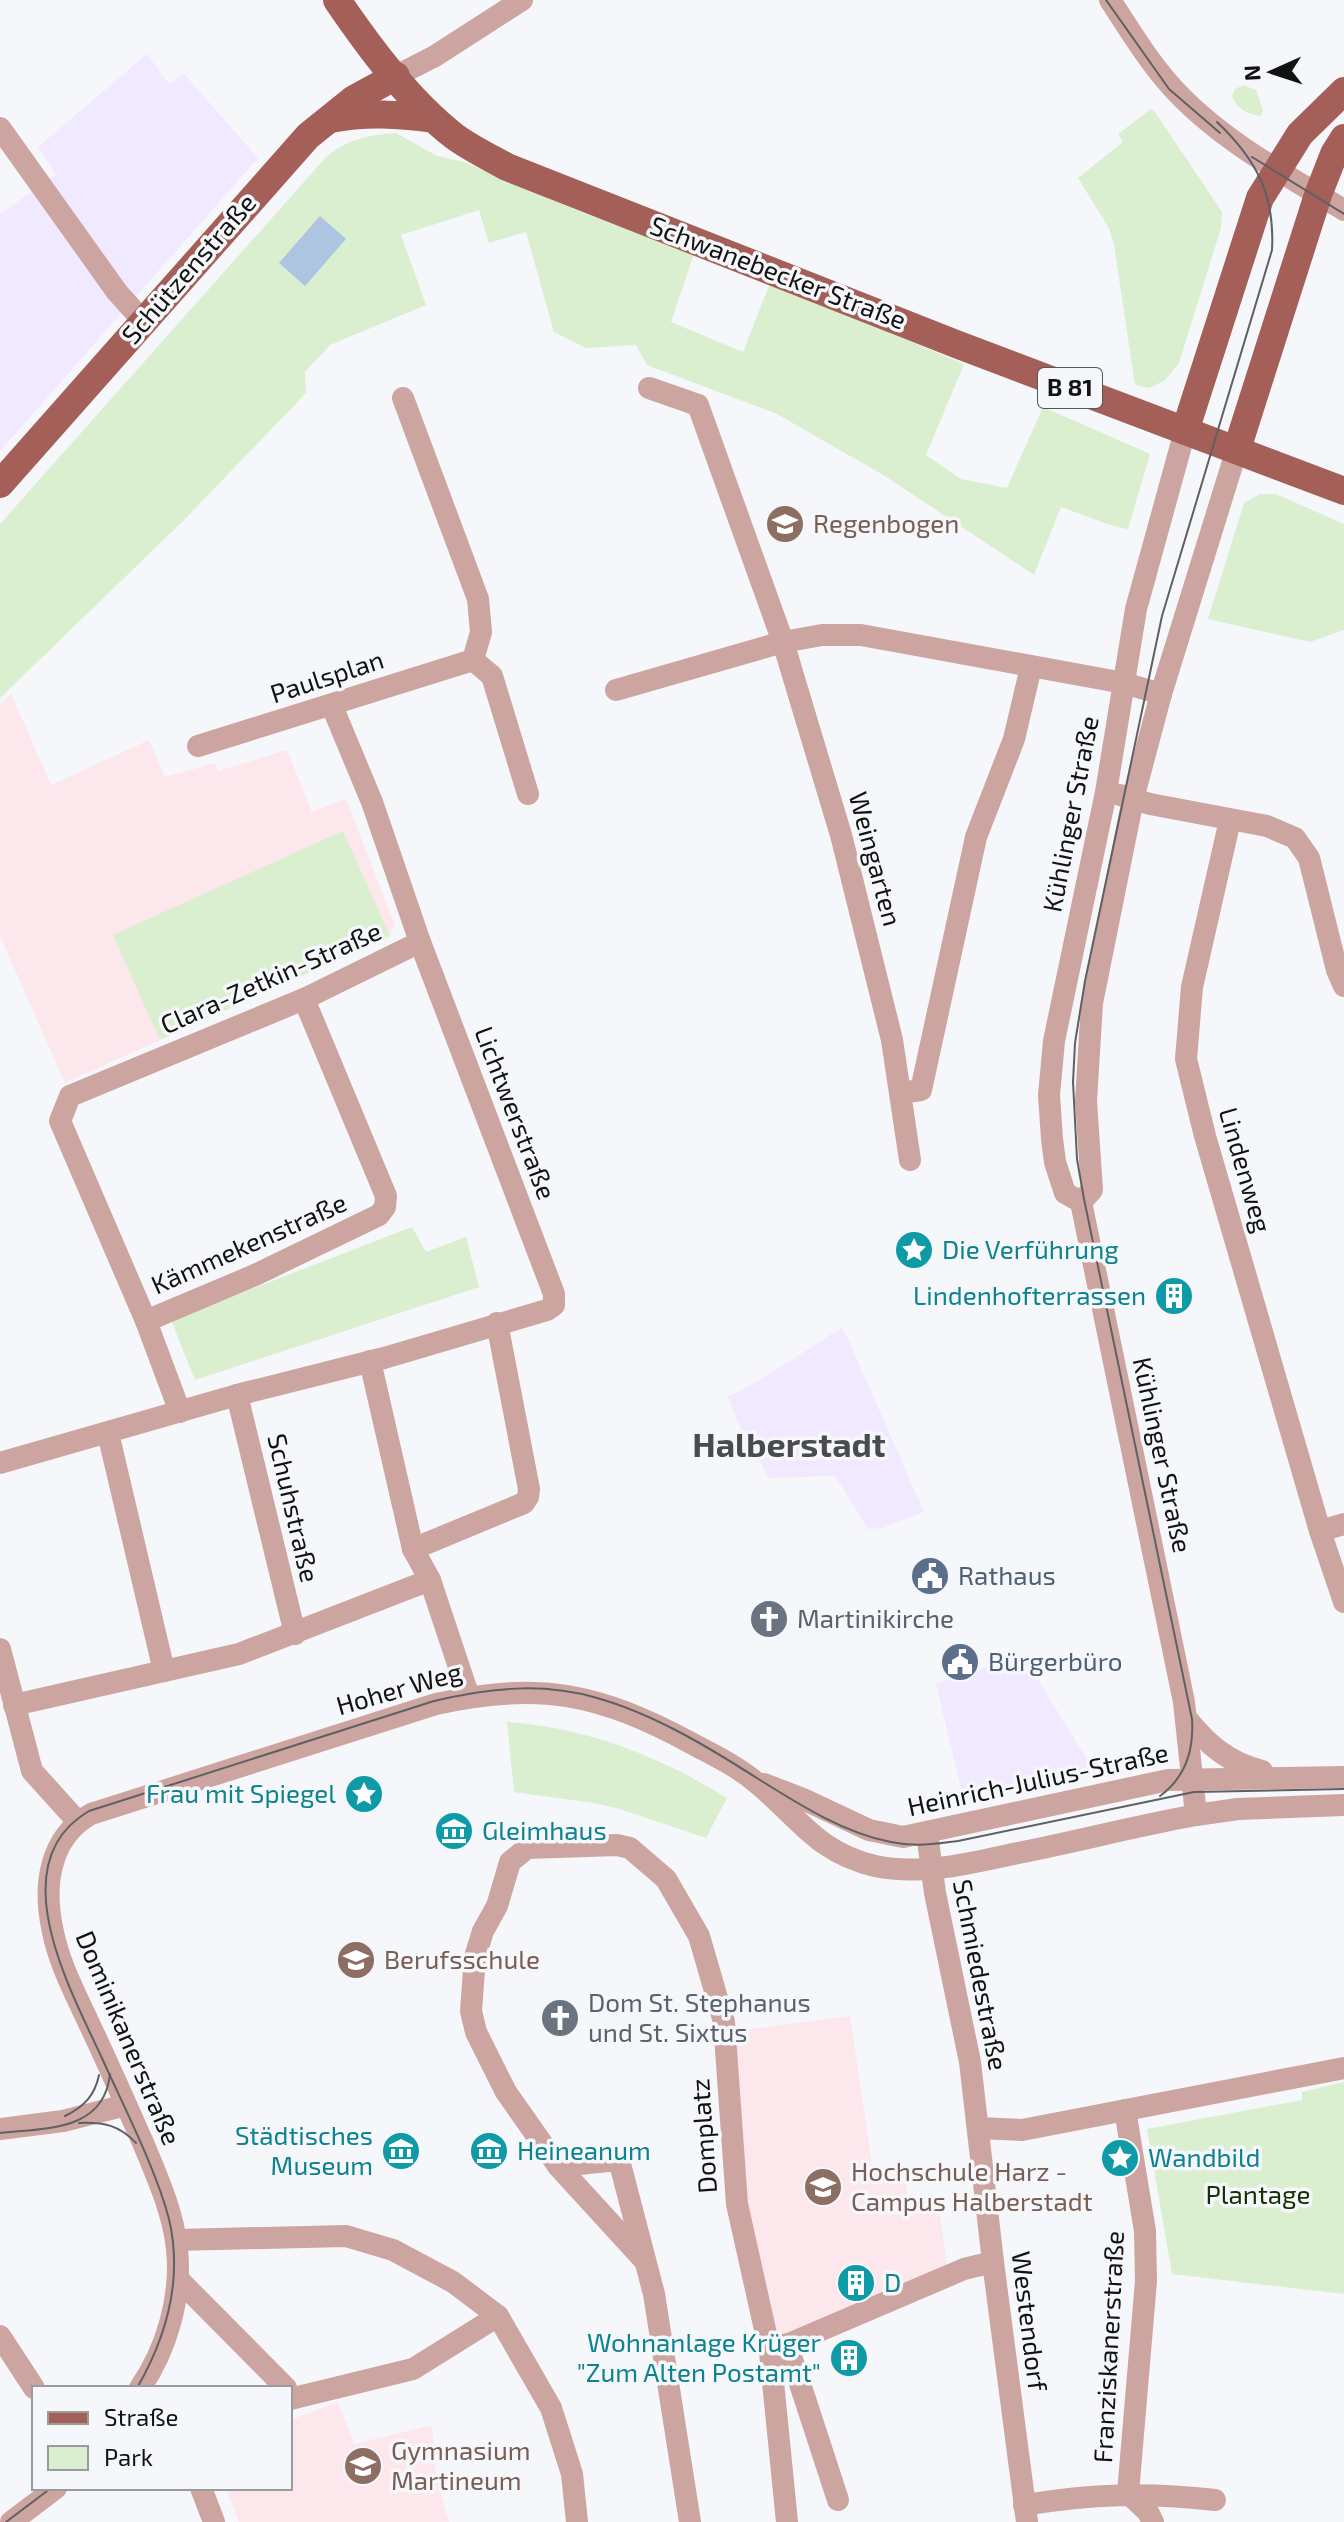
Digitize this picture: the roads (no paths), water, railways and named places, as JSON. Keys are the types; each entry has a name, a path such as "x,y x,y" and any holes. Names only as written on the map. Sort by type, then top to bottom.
{"main road":[{"name":"B 81","path":"337,0 396,76"},
{"name":"Schwanebecker Straße","path":"396,76 434,119 456,137 482,153 557,187 1185,431"},
{"name":"Schützenstraße","path":"0,484 292,153 326,120 366,91 396,76"},
{"path":"1185,431 1252,220 1276,169 1300,134 1344,91"},
{"path":"326,120 361,113 434,119"},
{"path":"1237,449 1318,195 1334,154 1344,138"},
{"name":"B 81","path":"1185,431 1344,491"}],"street":[{"path":"396,76 435,56 522,0"},
{"path":"1110,0 1181,96 1239,144 1344,210"},
{"path":"0,128 119,295 143,321"},
{"name":"Weingarten","path":"649,388 698,405 783,642 862,916 892,1040 910,1160"},
{"path":"403,398 478,599 481,632 473,660 492,676 528,794"},
{"name":"Kühlinger Straße","path":"1185,431 1136,609 1106,792 1050,1071 1049,1095 1055,1162 1065,1193 1081,1202 1187,1719 1196,1815"},
{"name":"Kühlinger Straße","path":"1081,1202 1092,1190 1086,1101 1092,1003 1133,799 1161,694 1237,449"},
{"path":"616,690 783,642 822,635 861,635 1124,683 1161,694"},
{"name":"Paulsplan","path":"198,746 473,660"},
{"path":"900,1093 921,1090 976,837 1014,739 1031,667"},
{"name":"Clara-Zetkin-Straße","path":"146,1321 60,1121 70,1096 304,999 420,942 372,802 332,706"},
{"path":"1106,792 1267,826 1295,838 1309,858 1337,970 1344,986"},
{"name":"Lindenweg","path":"1230,820 1192,987 1186,1059 1205,1136 1339,1595 1344,1602"},
{"name":"Lichtwerstraße","path":"420,942 554,1294 554,1305 547,1310 497,1323"},
{"name":"Kämmekenstraße","path":"146,1321 255,1275 379,1215 385,1207 386,1196 304,999"},
{"path":"146,1321 180,1412"},
{"path":"0,1463 497,1323 528,1497 524,1503 502,1513 413,1549"},
{"path":"370,1361 413,1549 430,1580 469,1697"},
{"name":"Schuhstraße","path":"237,1395 295,1634"},
{"path":"108,1433 164,1671"},
{"path":"1320,1531 1344,1524"},
{"path":"14,1705 239,1654 430,1580"},
{"path":"0,1649 34,1775 78,1822"},
{"name":"Hoher Weg","path":"54,1854 78,1822 100,1810 419,1708 469,1697 523,1691 568,1695 625,1710 663,1728 755,1781 811,1835 840,1854 876,1866 931,1869"},
{"path":"1187,1719 1227,1758 1244,1767 1282,1777"},
{"name":"Heinrich-Julius-Straße","path":"755,1781 803,1799 869,1830 903,1837 1149,1783 1192,1778 1344,1777"},
{"path":"931,1869 1196,1815 1238,1809 1344,1805"},
{"name":"Schmiedestraße","path":"927,1833 931,1869 964,2029 978,2128"},
{"name":"Domplatz","path":"645,2261 558,2166 506,2092 476,2032 471,2011 475,1957 483,1931 497,1906 510,1862 527,1848 617,1845 630,1848 666,1879 699,1936 724,2022 737,2204 779,2348 838,2500"},
{"name":"Dominikanerstraße","path":"54,1854 49,1901 58,1951 163,2191 176,2240 178,2279 173,2310 147,2385"},
{"path":"978,2128 1022,2130 1344,2068"},
{"path":"0,2129 63,2121 126,2105"},
{"name":"Franziskanerstraße","path":"1125,2110 1145,2231 1146,2269 1128,2493"},
{"name":"Westendorf","path":"978,2128 1025,2514"},
{"name":"Domplatz","path":"558,2166 619,2160 656,2307 690,2522"},
{"path":"176,2240 346,2236 393,2250 453,2282 498,2316 551,2408 572,2474 577,2522"},
{"path":"779,2348 964,2269 993,2262"},
{"path":"178,2279 282,2386"},
{"path":"292,2394 413,2369 498,2316"},
{"path":"0,2336 33,2386"},
{"name":"Domplatz","path":"779,2348 787,2522"},
{"path":"11,2522 53,2490"},
{"path":"202,2490 214,2522"},
{"path":"1128,2493 1148,2512 1153,2522"},
{"name":"Franziskanerstraße","path":"1025,2514 1128,2493 1215,2500"}],"water":[{"path":"320,216 346,239 305,286 279,263"}],"tram line":[{"path":"1106,0 1169,89 1220,133"},
{"path":"1160,1796 1176,1780 1186,1762 1192,1741 1192,1719 1084,1199 1077,1159 1073,1082 1075,1043 1085,981 1162,616 1272,250 1270,212 1260,179 1242,150 1217,122"},
{"path":"1252,157 1344,214"},
{"path":"138,2386 157,2348 170,2306 174,2263 169,2219 148,2158 60,1963 50,1928 46,1894 49,1862 63,1834 89,1811 434,1701 475,1693 535,1688 597,1698 639,1713 701,1744 823,1817 856,1832 900,1844 958,1841 1194,1792 1344,1789"},
{"path":"0,2133 53,2127 84,2117 97,2107 110,2074"},
{"path":"65,2116 88,2100 99,2075"},
{"path":"79,2123 110,2126 136,2143"},
{"path":"6,2522 48,2490"}],"place":[{"name":"Regenbogen","path":"785,524"},
{"name":"Die Verführung","path":"914,1250"},
{"name":"Lindenhofterrassen","path":"1174,1296"},
{"name":"Rathaus","path":"930,1576"},
{"name":"Martinikirche","path":"769,1619"},
{"name":"Bürgerbüro","path":"960,1662"},
{"name":"Frau mit Spiegel","path":"364,1794"},
{"name":"Gleimhaus","path":"454,1831"},
{"name":"Berufsschule","path":"356,1960"},
{"name":"Dom St. Stephanus und St. Sixtus","path":"560,2018"},
{"name":"Städtisches Museum","path":"401,2151"},
{"name":"Heineanum","path":"489,2151"},
{"name":"Wandbild","path":"1120,2158"},
{"name":"Hochschule Harz - Campus Halberstadt","path":"823,2187"},
{"name":"D","path":"856,2283"},
{"name":"Wohnanlage Krüger \"Zum Alten Postamt\"","path":"849,2358"},
{"name":"Gymnasium Martineum","path":"363,2466"}],"district":[{"name":"Halberstadt","path":"789,1445"}],"park label":[{"name":"Plantage","path":"1258,2195"}]}
